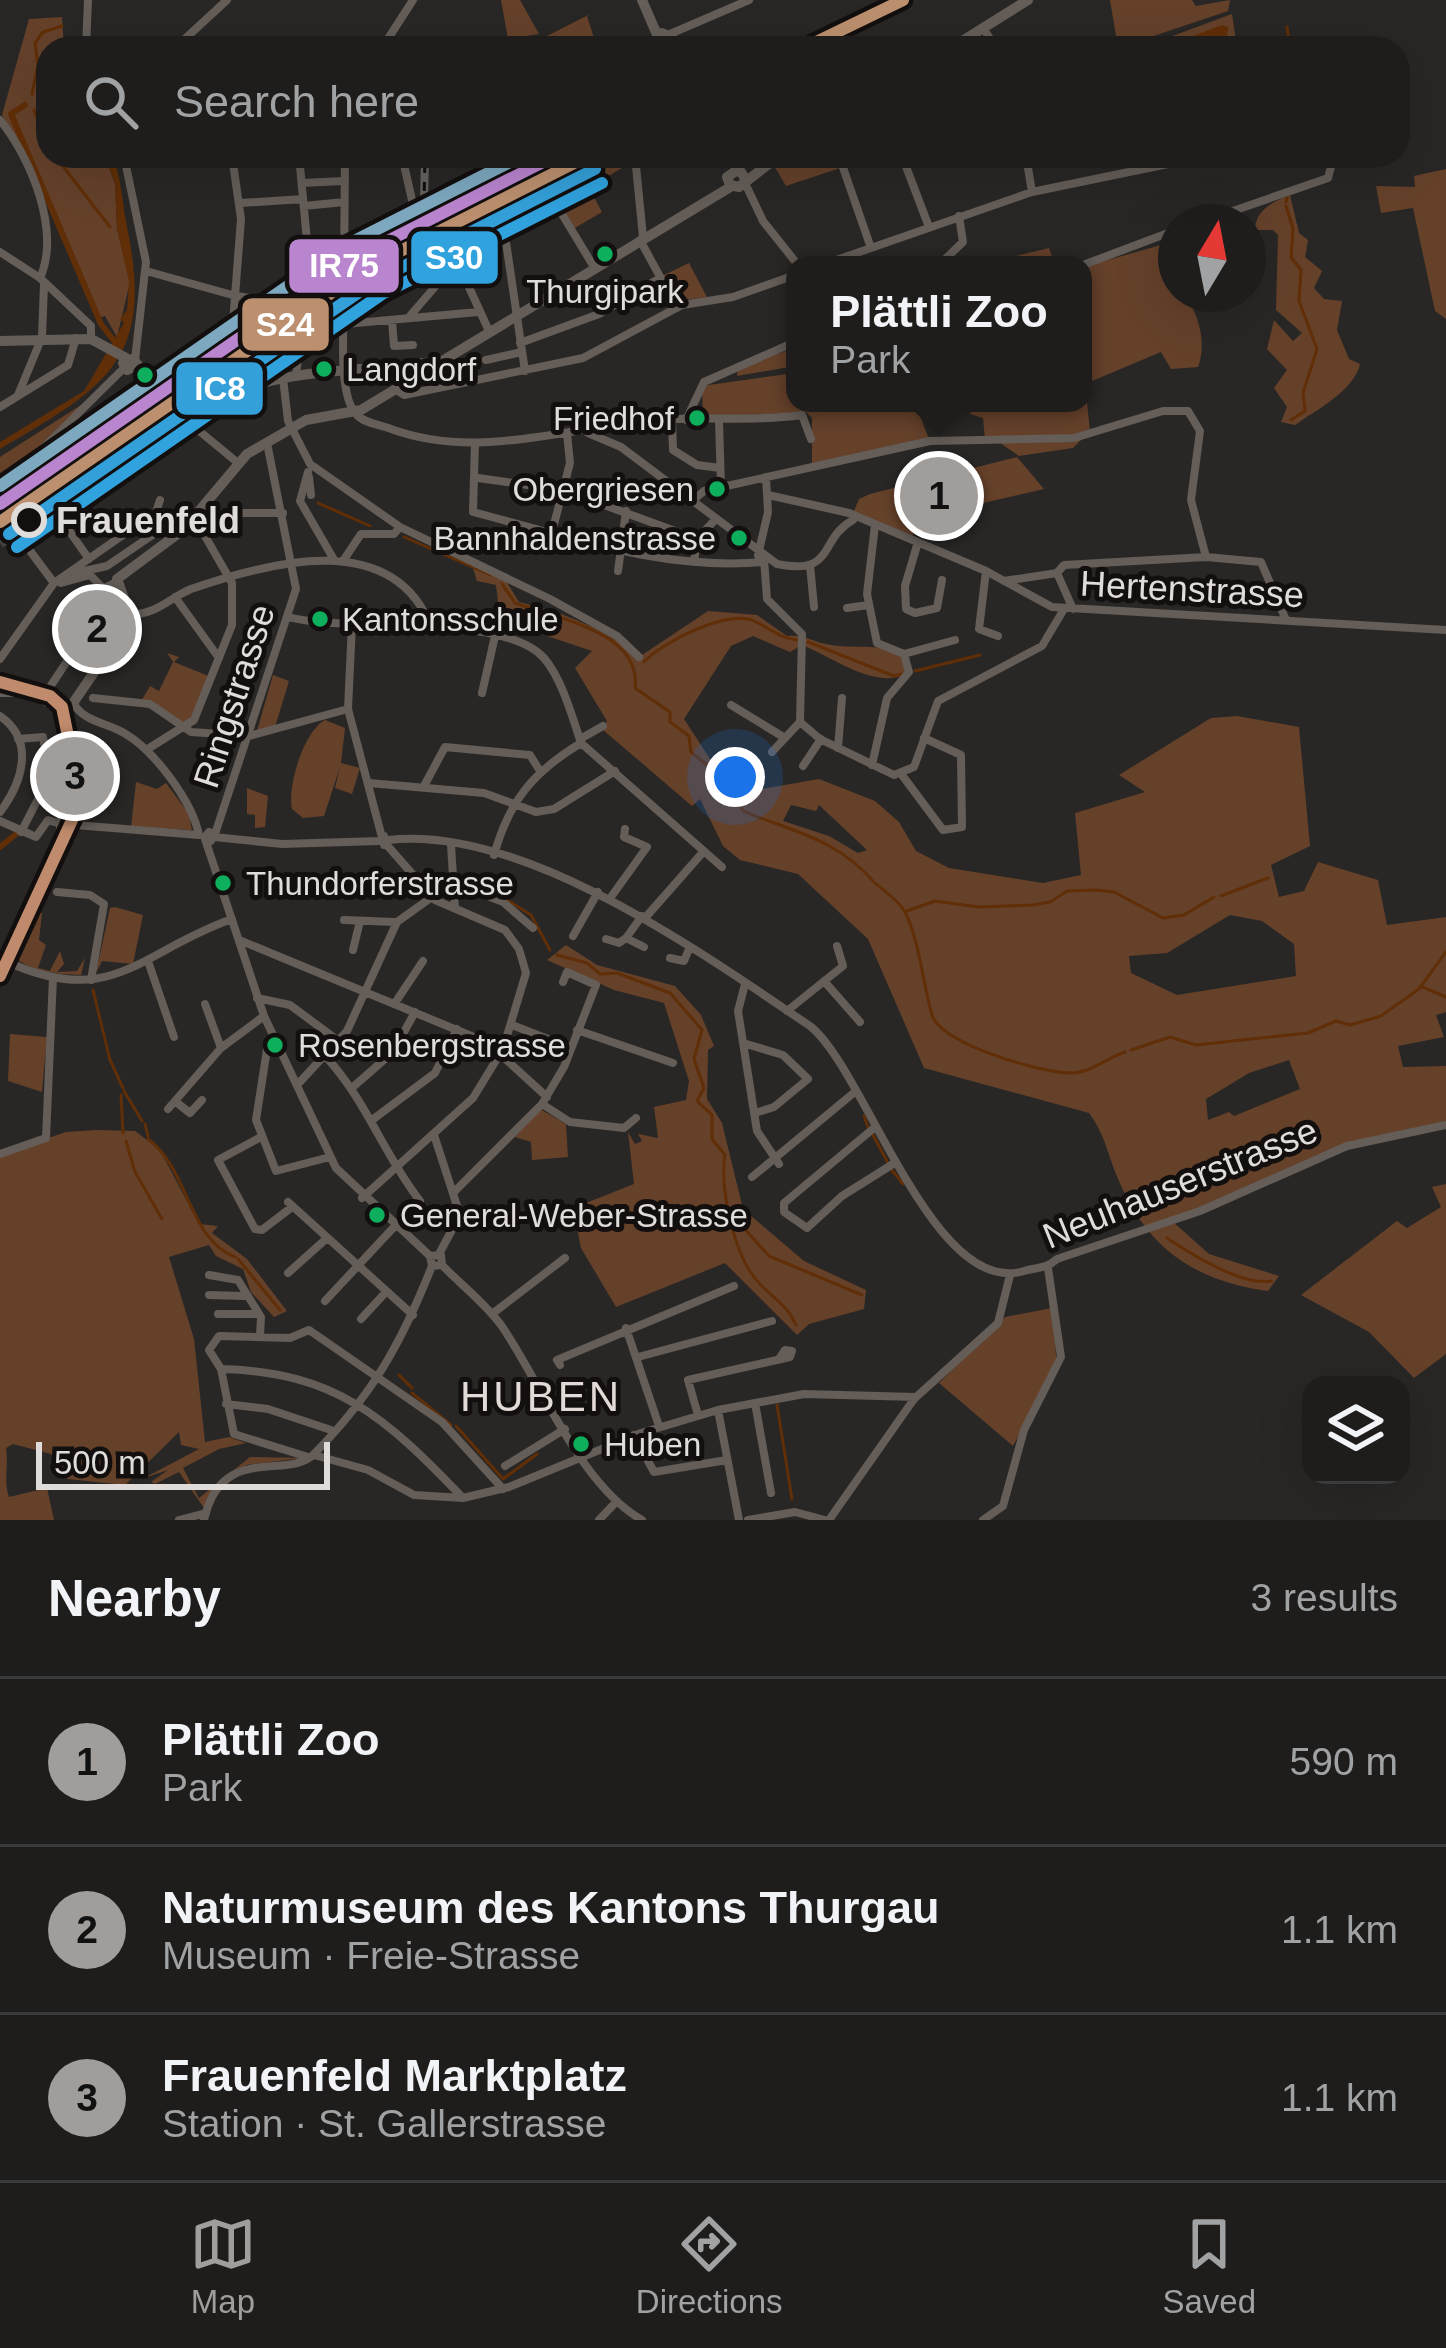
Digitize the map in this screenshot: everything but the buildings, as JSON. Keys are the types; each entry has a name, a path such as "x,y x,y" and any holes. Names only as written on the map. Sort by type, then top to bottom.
{"main road":[{"path":"645,0 662,36"},
{"path":"970,36 1028,0"},
{"path":"732,168 737,178"},
{"path":"1,963 70,807 66,708 131,614 116,582 196,515 238,463 290,428 310,418 355,412 753,168"},
{"path":"0,340 42,334 104,344 164,398"},
{"path":"106,477 206,405 289,376 412,366 445,358"},
{"path":"412,366 431,368"},
{"path":"2,687 45,694 66,708"}],"street":[{"path":"86,36 88,0"},
{"path":"191,36 227,0"},
{"path":"390,36 413,0"},
{"path":"677,36 749,0"},
{"path":"983,28 988,36"},
{"path":"0,120 45,216 47,244 42,334 18,395"},
{"path":"38,453 128,363 137,344 146,271 126,168"},
{"path":"151,386 159,381 178,386 229,354 241,203 234,168"},
{"path":"146,271 236,296 302,304 308,248 300,168"},
{"path":"344,272 345,168"},
{"path":"405,168 412,200 457,261 489,331"},
{"path":"589,168 548,190 594,267"},
{"path":"635,168 641,238 676,308"},
{"path":"842,168 871,248"},
{"path":"907,168 929,227"},
{"path":"1028,168 1032,192"},
{"path":"848,256 1032,192 1148,168"},
{"path":"1253,204 1328,178 1331,168"},
{"path":"737,178 791,256"},
{"path":"302,183 344,181"},
{"path":"241,203 344,202"},
{"path":"457,261 501,214 525,371"},
{"path":"948,256 963,242 959,216"},
{"path":"1092,262 1158,237"},
{"path":"308,248 344,245"},
{"path":"0,252 42,281 104,344"},
{"path":"410,319 452,267 445,253"},
{"path":"486,360 599,314 660,278"},
{"path":"395,389 404,395 606,350 676,308 733,297 786,278"},
{"path":"344,288 344,372 355,412 417,438 476,443 588,434 672,420 802,415 811,439"},
{"path":"311,495 309,468 290,428 286,406 302,319 345,324 478,311"},
{"path":"392,320 394,346 413,345"},
{"path":"0,406 68,365 76,338"},
{"path":"686,420 701,384 786,346"},
{"path":"691,502 700,492 930,441 1073,438 1163,411 1187,411 1201,431 1191,500 1206,557"},
{"path":"672,420 674,450 697,465 720,468"},
{"path":"719,420 721,487"},
{"path":"185,423 238,463"},
{"path":"552,532 570,463 567,434"},
{"path":"588,434 621,447 762,559"},
{"name":"Ringstrasse","path":"209,835 249,736 296,590 267,443"},
{"path":"476,443 478,478 471,508 620,550 694,562 762,559 810,566 827,556 843,526 854,520"},
{"path":"89,559 60,511 92,488 101,461 120,463"},
{"path":"309,468 400,527 550,599 617,637 639,657"},
{"path":"309,468 300,501 338,560"},
{"path":"766,477 762,559 767,599 802,634 800,722 772,752"},
{"path":"478,478 563,490 697,539"},
{"name":"Hertenstrasse","path":"768,495 836,508 854,520 986,571 1039,602 1069,609 1446,630"},
{"path":"0,659 54,583 145,520 161,507 160,500"},
{"path":"618,571 626,511"},
{"path":"146,750 187,729 232,622 229,579 196,515 283,513"},
{"path":"694,562 697,539 714,521"},
{"path":"67,574 107,566 170,523 181,529"},
{"path":"875,525 868,605 878,643 904,654 955,640"},
{"path":"338,560 361,534 394,534 400,527"},
{"path":"22,540 54,583"},
{"path":"918,542 905,586 906,608 915,613 941,610 942,580"},
{"path":"1004,580 1057,573 1064,565 1206,557 1261,562 1286,620"},
{"path":"131,614 146,614 175,597 229,579 293,563 338,560 369,566 409,585 432,628"},
{"path":"810,566 814,608"},
{"path":"986,571 979,629 998,636"},
{"path":"902,775 914,767 938,701 1042,646 1069,609 1057,573"},
{"path":"54,583 90,575 101,586"},
{"path":"45,694 95,616 88,598 101,586 116,582"},
{"path":"175,597 216,654"},
{"path":"847,608 868,605"},
{"path":"288,617 494,636 544,658 580,741 722,867"},
{"path":"352,624 348,709 384,840 432,897 497,924 520,949 525,984 502,1051 471,1100 362,1198"},
{"path":"482,693 494,636"},
{"path":"68,653 94,673"},
{"path":"872,765 887,698 909,672 904,654"},
{"path":"93,698 155,706 187,729 249,736 348,709"},
{"path":"838,748 842,698"},
{"path":"731,704 785,737"},
{"path":"66,708 109,726 146,750 209,835 257,998 330,1157 362,1198 492,1314 583,1457 616,1502 642,1520"},
{"path":"0,716 19,739 21,774 0,817 21,832 50,776 45,740 37,734 19,739"},
{"path":"800,722 820,739 902,775 943,830 962,826 961,755 924,738"},
{"path":"494,855 512,804 540,771 603,726"},
{"path":"802,766 820,739"},
{"path":"424,786 445,747 530,755 540,771"},
{"path":"369,783 484,793 531,812 554,809 615,771"},
{"name":"Neuhauserstrasse","path":"21,832 36,837 47,820 80,831 209,835 282,844 384,840 451,845 494,855 611,897 830,1043 893,1164 962,1250 1010,1275 1048,1268 1058,1259 1200,1210 1347,1146 1446,1125"},
{"path":"611,897 646,847 624,837 625,829"},
{"path":"451,845 455,908"},
{"path":"607,939 619,943 626,938 704,850"},
{"path":"452,882 503,902 533,928"},
{"path":"57,892 94,896 105,908 91,980"},
{"path":"573,936 598,892"},
{"path":"298,1084 340,1042 397,922 432,897"},
{"path":"1,963 52,978 91,980 148,964 232,919"},
{"path":"344,920 397,922"},
{"path":"353,950 360,921"},
{"path":"626,938 644,947"},
{"path":"238,940 502,1051 570,1122 624,1128 636,1118"},
{"path":"787,1011 843,966 837,946"},
{"path":"670,958 684,961 690,947"},
{"path":"395,1003 423,961"},
{"path":"148,964 174,1037"},
{"path":"454,1192 544,1100 571,1048 596,985 567,972 563,982"},
{"path":"0,1154 46,1138 52,978"},
{"path":"824,981 860,1022"},
{"path":"746,984 739,999 754,1113 760,1139 776,1161"},
{"path":"257,998 290,1005 340,1042"},
{"path":"205,1004 220,1048"},
{"path":"353,1087 393,1052 415,1012"},
{"path":"202,1100 190,1114 172,1105 220,1048 264,1016"},
{"path":"512,1025 571,1048"},
{"path":"372,1120 435,1073 457,1029"},
{"path":"577,1030 673,1063"},
{"path":"274,1036 268,1043 256,1114 261,1137 280,1173 330,1157"},
{"path":"743,1043 783,1055 808,1079 773,1107 754,1113"},
{"path":"328,1058 353,1087 393,1168 420,1202"},
{"path":"752,1177 856,1091"},
{"path":"874,1128 801,1187 784,1204 784,1212 807,1228 842,1196 893,1164"},
{"path":"179,1520 205,1516 217,1493 246,1467 288,1465 311,1456 382,1377 460,1218 434,1135"},
{"path":"261,1137 217,1158 255,1229 262,1230 290,1204 412,1316"},
{"path":"326,1301 394,1226"},
{"path":"288,1273 326,1239"},
{"path":"492,1314 565,1258"},
{"path":"983,1520 1004,1506 1024,1430 1060,1365 1061,1340 1048,1268"},
{"path":"209,1275 238,1280 258,1314 260,1336"},
{"path":"748,1520 801,1512 827,1520 916,1397 998,1323 1010,1275"},
{"path":"560,1364 557,1360 626,1328 734,1286"},
{"path":"362,1319 386,1292"},
{"path":"209,1295 244,1295"},
{"path":"218,1314 258,1314"},
{"path":"638,1357 772,1321"},
{"path":"626,1328 659,1426"},
{"path":"503,1489 442,1422 309,1330 290,1338 224,1334 208,1351 221,1369 226,1404 239,1438 368,1470 414,1495 463,1498 503,1489 634,1435 718,1410 811,1393 916,1397"},
{"path":"698,1414 688,1380 779,1359"},
{"path":"221,1369 301,1377 356,1405 414,1448 463,1498"},
{"path":"754,1403 771,1492"},
{"path":"226,1404 268,1409 331,1430"},
{"path":"718,1410 739,1520"},
{"path":"505,1466 565,1429"},
{"path":"634,1435 654,1472 727,1460"},
{"path":"598,1520 616,1502"},
{"path":"607,1512 616,1520"}],"shaded area":[{"path":"501,0 520,0 539,34 507,36"},
{"path":"1110,0 1192,0 1196,6 1230,0 1228,11 1154,36 1116,36"},
{"path":"596,11 587,16 593,36 547,36"},
{"path":"1232,14 1235,36 1227,36 1228,27 1204,36 1172,36"},
{"path":"62,17 63,36 36,36 36,168 109,168 115,184 117,228 130,282 117,337 105,316 97,318 58,220 2,115 29,19"},
{"path":"1222,25 1228,27 1227,36 1193,36"},
{"path":"109,168 116,168 118,174 134,272 134,309 127,339 114,365 94,387 0,449 0,442 84,391 124,323 120,319 127,310 129,282 117,228 115,183"},
{"path":"597,168 622,168 589,188 602,212 573,229 554,197 556,188"},
{"path":"775,168 840,168 786,186"},
{"path":"1446,169 1446,319 1435,311 1413,208 1381,213 1376,186 1415,187 1414,176"},
{"path":"1290,195 1299,233 1308,240 1305,257 1322,271 1314,288 1324,299 1342,301 1337,330 1349,359 1360,364 1342,391 1295,425 1281,422 1287,407 1274,388 1287,370 1267,349 1274,320 1293,341 1302,333 1276,310 1278,235 1266,230 1266,208"},
{"path":"1158,246 1158,312 1195,312 1202,348 1198,367 1171,369 1161,352 1092,381 1092,264"},
{"path":"1049,248 1052,256 1016,256"},
{"path":"689,263 707,297 677,301 662,276"},
{"path":"786,351 786,368 737,376 738,368"},
{"path":"786,374 786,412 806,412 703,417 702,386"},
{"path":"81,405 85,410 38,453 0,479 0,457"},
{"path":"806,412 918,412 929,439 812,464 812,418"},
{"path":"970,412 1088,412 1090,431 1073,448 1019,456 996,440 985,439 983,418"},
{"path":"1017,457 1044,489 944,512 941,505 914,510 913,536 853,513 859,499 870,494"},
{"path":"472,565 505,579 519,602 582,622 639,657 708,611 757,615 787,636 904,654 908,673 882,678 802,645 790,652 753,636 731,646 684,719 723,779 740,793 819,779 875,801 899,822 916,851 949,868 1043,883 1081,875 1075,813 1145,792 1119,775 1211,718 1237,716 1299,727 1310,846 1271,865 1279,897 1304,891 1318,862 1378,880 1387,925 1446,917 1446,1012 1436,1015 1444,1037 1398,1046 1403,1067 1446,1066 1446,1125 1347,1146 1173,1222 1209,1254 1279,1276 1268,1291 1196,1270 1144,1225 1089,1113 924,1068 868,939 798,874 740,860 723,846 700,799 692,806 602,729 607,721 575,668 592,651 535,632 514,632 500,619 496,585 477,581","holes":["791,805 816,811 819,805 867,850 858,853 829,836 783,821","1230,915 1262,921 1294,944 1296,976 1177,995 1131,973 1129,956 1167,953","1289,1060 1300,1089 1234,1116 1229,1112 1208,1120 1206,1099 1249,1073"]},
{"path":"167,653 179,657 174,662 211,677 187,729 164,710 140,703 150,686 159,691 173,662"},
{"path":"273,675 289,681 275,727 257,731"},
{"path":"325,720 345,728 341,763 360,768 352,794 335,788 340,767 324,816 303,818 292,809 295,774 310,735"},
{"path":"136,782 157,789 166,783 189,814 192,830 131,827"},
{"path":"247,788 268,796 265,827 255,828 255,815 247,814"},
{"path":"110,908 143,915 133,964 102,961 96,973"},
{"path":"36,911 42,913 39,940 46,945 38,968 50,971 60,951 64,964 57,972 77,971 85,958 81,975 55,973 38,969 15,958"},
{"path":"566,945 597,965 675,986 701,1015 714,1046 708,1050 707,1099 722,1123 743,1209 804,1261 866,1290 864,1309 809,1324 797,1335 725,1263 616,1307 581,1248 575,1218 586,1203 634,1184 628,1132 635,1144 642,1141 638,1134 658,1138 654,1107 686,1100 689,1081 664,1003 614,990 547,960"},
{"path":"10,1034 47,1037 42,1092 8,1081"},
{"path":"540,1109 566,1124 568,1157 532,1160 531,1142 515,1137"},
{"path":"135,1131 160,1150 199,1224 218,1226 212,1233 247,1259 287,1311 274,1317 251,1292 243,1269 216,1256 209,1245 169,1257 194,1339 205,1442 229,1437 246,1443 219,1449 183,1468 199,1498 250,1457 304,1458 246,1465 204,1508 179,1472 155,1484 151,1482 168,1470 144,1478 199,1449 181,1445 179,1432 125,1485 68,1479 51,1454 13,1444 6,1448 9,1497 47,1488 54,1520 0,1520 0,1154 66,1132"},
{"path":"1446,1184 1446,1354 1414,1378 1369,1332 1301,1295 1397,1221 1407,1228 1441,1207 1432,1187"},
{"path":"1052,1308 1057,1366 1013,1446 939,1383 1005,1317"}],"waterway":[{"path":"40,36 62,26"},
{"path":"1287,27 1288,36"},
{"path":"36,42 36,50"},
{"path":"32,94 36,75"},
{"path":"25,105 11,114 101,324 118,346"},
{"path":"34,110 36,115"},
{"path":"64,168 110,227"},
{"path":"1286,202 1287,197"},
{"path":"1286,206 1293,228 1291,257 1301,270 1299,301 1317,349 1303,393 1305,411 1291,420"},
{"path":"318,503 370,526"},
{"path":"404,537 491,575"},
{"path":"502,584 515,603 575,622 626,654 634,669 635,688 670,712 670,722 689,736 691,752 729,783 743,811 828,845 899,903 915,938 933,1018 942,1028 996,1056 1071,1073 1125,1052"},
{"path":"644,662 680,637 728,620 754,621 797,640"},
{"path":"808,642 894,676 902,674"},
{"path":"915,671 980,655"},
{"path":"0,847 16,834"},
{"path":"417,874 449,878"},
{"path":"309,875 362,886 391,883"},
{"path":"1221,896 1268,878"},
{"path":"456,880 493,891 531,915 550,950"},
{"path":"907,911 935,901 979,907 1033,905 1050,902 1067,891 1096,890 1114,892 1163,918 1184,915 1214,897"},
{"path":"1131,1050 1170,1037 1196,1045 1308,1033 1336,1021 1350,1025 1381,1016 1419,989 1446,952"},
{"path":"557,955 587,963 600,974 617,973 670,993 702,1030 694,1059 704,1088 697,1101 712,1115 712,1139 725,1155 727,1203 736,1240 751,1272 796,1325"},
{"path":"1420,986 1446,997"},
{"path":"93,990 110,1060 123,1088"},
{"path":"124,1091 142,1121"},
{"path":"121,1095 123,1133"},
{"path":"864,1116 868,1127"},
{"path":"145,1124 148,1136"},
{"path":"873,1135 888,1163"},
{"path":"148,1139 172,1168 207,1235 235,1257"},
{"path":"126,1141 135,1172 162,1219"},
{"path":"891,1169 903,1184"},
{"path":"735,1218 769,1256 862,1295"},
{"path":"1167,1238 1232,1274 1271,1281"},
{"path":"238,1259 280,1310"},
{"path":"399,1375 412,1388"},
{"path":"412,1393 451,1425"},
{"path":"777,1405 792,1499"},
{"path":"456,1426 503,1479 537,1454"}],"tunnel":[{"path":"164,397 173,407"},
{"path":"0,543 59,509"}],"railway":[{"path":"818,36 892,0"},
{"path":"401,238 424,203 425,168"},
{"path":"303,309 403,240 549,168"}],"transit line":[{"name":"S24","path":"829,36 903,0"},
{"path":"0,486 350,243 498,168"},
{"name":"IR75","path":"0,504 358,256 531,168"},
{"name":"S24","path":"0,522 367,268 564,168"},
{"name":"IC8","path":"9,534 375,281 595,169"},
{"name":"S30","path":"17,547 382,294 602,183"},
{"path":"0,682 50,696 62,707 72,756 73,818 0,976"}],"place":[{"name":"Thurgipark","path":"605,254"},
{"name":"Langdorf","path":"324,369"},
{"name":"Friedhof","path":"697,418"},
{"name":"Obergriesen","path":"717,489"},
{"name":"Plättli Zoo","path":"939,496"},
{"name":"Frauenfeld","path":"29,520"},
{"name":"Bannhaldenstrasse","path":"739,538"},
{"name":"Kantonsschule","path":"320,619"},
{"name":"Naturmuseum des Kantons Thurgau","path":"97,629"},
{"name":"Frauenfeld Marktplatz","path":"75,776"},
{"name":"Thundorferstrasse","path":"223,883"},
{"name":"Rosenbergstrasse","path":"275,1045"},
{"name":"General-Weber-Strasse","path":"377,1215"},
{"name":"Huben","path":"581,1444"}],"district":[{"name":"HUBEN","path":"541,1396"}]}
